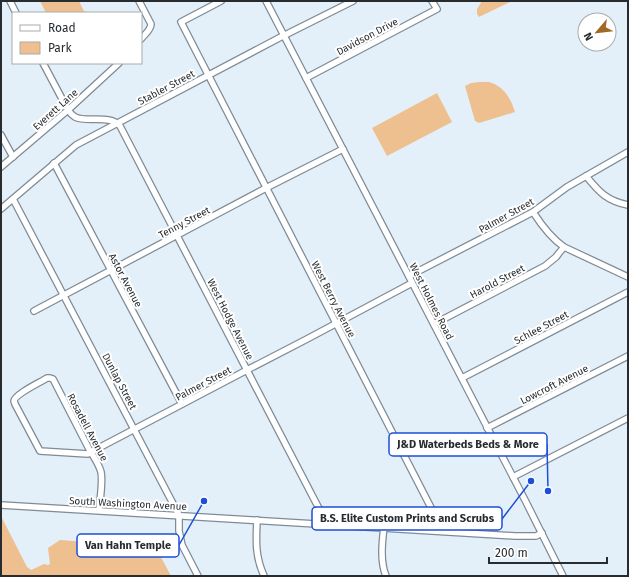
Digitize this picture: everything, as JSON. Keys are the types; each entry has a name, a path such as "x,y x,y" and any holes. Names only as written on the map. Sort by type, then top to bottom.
{"street":[{"path":"10,1 16,12"},
{"path":"139,1 151,24 151,27 142,38"},
{"name":"West Berry Avenue","path":"221,1 181,22 443,531"},
{"name":"West Holmes Road","path":"266,1 488,428 563,576"},
{"name":"Stabler Street","path":"1,209 76,144 353,1"},
{"name":"Davidson Drive","path":"306,78 436,9 432,1"},
{"path":"43,64 68,110 75,117 111,120 118,123"},
{"name":"Everett Lane","path":"1,167 68,110 118,64"},
{"name":"West Hodge Avenue","path":"118,123 128,139 327,524"},
{"path":"1,135 13,157"},
{"name":"Tenny Street","path":"34,311 266,188 343,149"},
{"name":"Palmer Street","path":"409,276 533,212 566,187 628,152"},
{"name":"Astor Avenue","path":"54,163 182,404"},
{"path":"586,176 598,191 610,199 628,204"},
{"name":"Dunlap Street","path":"13,199 179,515 179,531 182,545 198,576"},
{"path":"533,212 555,241 564,247 628,277"},
{"name":"Harold Street","path":"434,324 545,266 556,258 564,247"},
{"name":"Palmer Street","path":"40,451 85,454 91,452 412,283"},
{"name":"Schlee Street","path":"462,378 628,292"},
{"name":"Lowcroft Avenue","path":"488,428 628,356"},
{"name":"Rosadell Avenue","path":"40,451 14,401 15,398 23,392 47,378 50,378 53,379 99,467 101,476 99,510"},
{"path":"513,477 628,418"},
{"name":"South Washington Avenue","path":"1,505 516,536 536,536 542,534"},
{"path":"257,520 256,551 259,566 264,576"},
{"path":"384,527 382,557 386,576"}],"green space":[{"path":"40,1 79,1 84,11 86,12 46,12"},
{"path":"482,1 512,1 479,17 477,14 477,9"},
{"path":"489,82 503,90 509,98 515,112 479,123 475,121 465,86 471,83"},
{"path":"437,93 452,122 387,156 372,128"},
{"path":"1,516 27,567 31,570 44,564 50,564 48,548 60,540 131,545 132,540 154,544 171,576 1,576"}],"place":[{"name":"B.S. Elite Custom Prints and Scrubs","path":"531,481"},
{"name":"J&D Waterbeds Beds & More","path":"548,491"},
{"name":"Van Hahn Temple","path":"204,501"}]}
